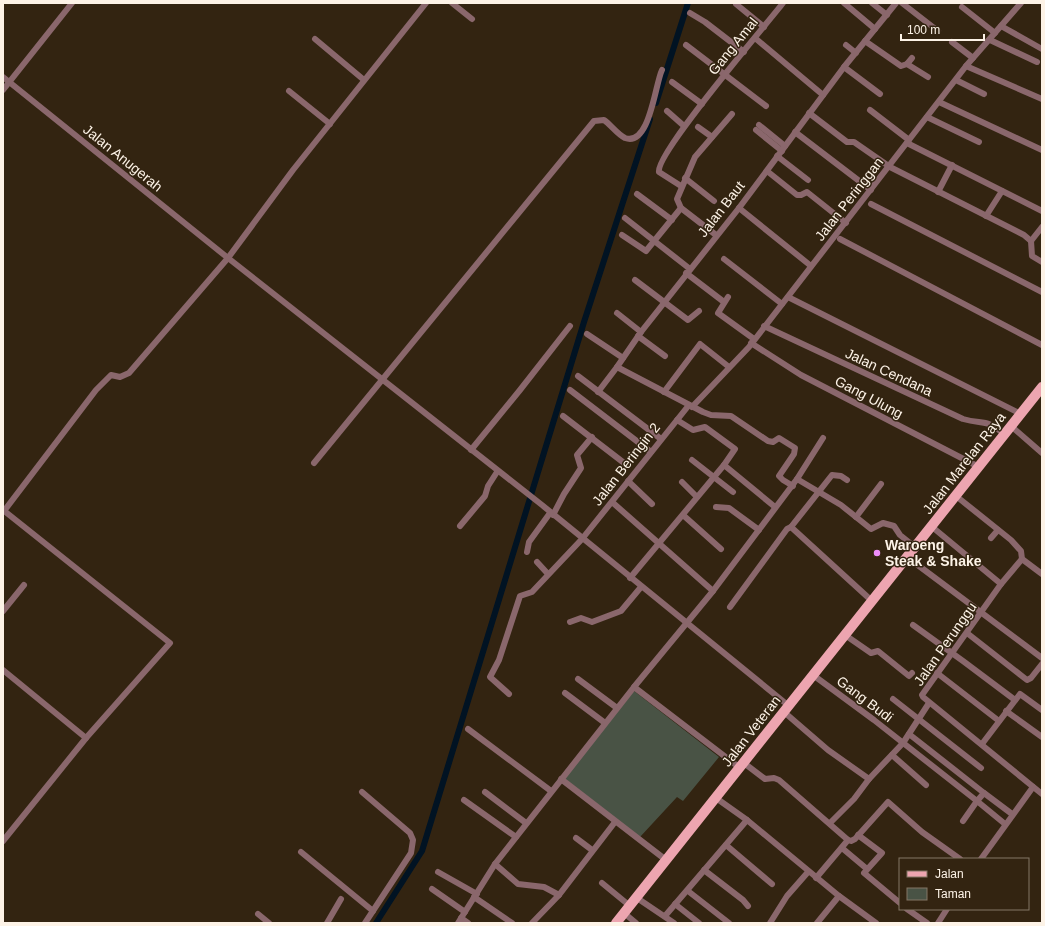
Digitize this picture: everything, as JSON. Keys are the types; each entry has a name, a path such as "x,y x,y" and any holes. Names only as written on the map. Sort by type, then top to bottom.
{"main road":[{"name":"Jalan Marelan Raya","path":"907,557 1042,387"},
{"name":"Jalan Veteran","path":"616,923 907,557"}],"street":[{"path":"3,90 72,3"},
{"path":"3,841 86,738 170,642 4,511 96,390 111,375 120,378 129,373 228,258 364,80 426,3"},
{"path":"452,3 472,19"},
{"name":"Gang Amal","path":"681,186 662,174 658,169 684,126 783,3"},
{"path":"844,3 875,29"},
{"path":"872,3 887,14"},
{"name":"Jalan Baut","path":"598,392 640,334 716,235 739,208 844,67 896,3"},
{"path":"902,3 938,31"},
{"name":"Jalan Peringgan","path":"690,406 753,341 890,167 908,141 966,66 1021,3"},
{"path":"736,4 764,27"},
{"path":"962,7 995,33"},
{"path":"690,13 705,22 744,52"},
{"path":"1001,26 1042,49"},
{"path":"755,38 823,95"},
{"path":"315,39 364,80"},
{"path":"990,40 1037,62"},
{"path":"865,41 901,66 907,64 912,58"},
{"path":"952,42 973,58"},
{"path":"686,45 766,106"},
{"path":"846,45 856,53"},
{"path":"907,64 928,76"},
{"path":"966,66 1042,99"},
{"path":"844,67 880,94"},
{"path":"314,463 594,121 604,120 626,138 632,139 639,136 649,117 662,70"},
{"name":"Jalan Anugerah","path":"3,77 228,258 687,622 786,709 828,750 869,779"},
{"path":"956,80 984,94"},
{"path":"672,82 702,104"},
{"path":"289,91 330,124"},
{"path":"939,102 1042,150"},
{"path":"870,110 908,141 1002,191 1042,210"},
{"path":"667,111 684,126"},
{"path":"809,113 847,142 854,142 890,167 986,216 1031,241"},
{"path":"716,235 681,208 676,199 695,157 732,114"},
{"path":"927,117 979,142"},
{"path":"698,127 712,137"},
{"path":"758,127 808,180"},
{"path":"795,132 871,190"},
{"path":"938,192 952,165"},
{"path":"766,171 798,194 801,195 807,192 846,223"},
{"path":"685,178 714,200"},
{"path":"986,216 1002,191"},
{"path":"637,194 672,220"},
{"path":"871,204 1042,292"},
{"path":"622,235 646,251 681,208"},
{"path":"739,208 812,266"},
{"path":"625,218 655,241 688,271"},
{"path":"1042,227 1031,241 1032,256 1042,262"},
{"path":"840,239 1042,345"},
{"path":"724,259 782,304"},
{"name":"Gang Ulung","path":"688,271 726,300 718,313 753,341 801,375 979,466"},
{"path":"635,280 688,320 699,311"},
{"path":"788,298 1021,414"},
{"path":"616,314 665,356"},
{"path":"471,450 570,326"},
{"name":"Jalan Cendana","path":"764,326 963,419 982,421 993,425 1004,434"},
{"path":"587,334 623,358"},
{"path":"664,392 700,344 729,367"},
{"path":"616,367 690,406 711,415 730,416 768,441 773,442 779,438 795,448 794,454 780,476 782,480 793,486"},
{"path":"578,376 661,440"},
{"path":"570,390 651,452"},
{"name":"Jalan Beringin 2","path":"509,694 490,677 499,660 520,596 532,592 582,539 651,452 690,406"},
{"path":"563,416 628,466"},
{"path":"630,578 660,544 724,465 735,449 705,426 693,430 677,420"},
{"path":"1011,426 1042,453"},
{"path":"528,552 529,542 552,514 581,468 578,455 592,437"},
{"path":"468,923 460,920 495,864 605,723 713,591 775,507 793,486 823,438"},
{"path":"692,460 733,492"},
{"path":"724,465 775,507"},
{"path":"460,526 485,496 488,486 498,472"},
{"path":"730,607 753,573 787,529 791,527 832,475 841,476 847,480"},
{"path":"797,479 818,491 871,529 883,523 894,526 900,535 915,547"},
{"path":"628,481 652,504"},
{"path":"682,482 697,497"},
{"path":"856,517 881,484"},
{"path":"956,496 998,530 1020,550 1022,559 1042,574"},
{"path":"612,502 713,591"},
{"path":"716,507 729,508 758,530"},
{"path":"683,515 721,549"},
{"path":"931,526 1001,584"},
{"path":"791,527 872,601"},
{"path":"991,538 998,530"},
{"path":"907,557 1042,658"},
{"name":"Jalan Perunggu","path":"1022,559 1001,584 922,695 929,703 982,744 1042,794"},
{"path":"537,562 548,574"},
{"path":"3,611 24,585"},
{"path":"570,622 581,618 592,622 621,611 641,587"},
{"path":"913,625 937,644 953,652 1014,700"},
{"path":"967,633 1028,680 1032,678 1042,664"},
{"path":"845,635 871,653 878,651 908,676 912,673"},
{"path":"3,670 86,738"},
{"path":"937,673 999,721"},
{"name":"Gang Budi","path":"813,675 903,743 1005,824"},
{"path":"578,679 617,708"},
{"path":"634,687 742,765 765,779 774,778 778,780 851,842 888,802 922,832 959,858"},
{"path":"982,744 1022,691 1042,710"},
{"path":"566,694 605,723"},
{"path":"893,699 981,768"},
{"path":"830,823 854,799 869,779 903,743 919,719 922,711 929,703"},
{"path":"1006,711 1042,737"},
{"path":"468,729 551,791"},
{"path":"909,734 1012,814"},
{"path":"892,755 926,784"},
{"path":"561,779 666,860"},
{"path":"982,858 1012,814 1033,788"},
{"path":"362,792 406,829 413,840 411,853 365,923"},
{"path":"485,792 526,823"},
{"path":"963,821 984,793"},
{"path":"716,798 747,820 808,872 876,923"},
{"path":"464,800 516,837"},
{"path":"665,916 688,891 747,820"},
{"path":"532,923 559,895 592,850 615,822"},
{"path":"858,835 882,853 864,873 899,902"},
{"path":"576,838 592,850"},
{"path":"816,878 848,840"},
{"path":"726,845 772,884"},
{"path":"842,848 867,869"},
{"path":"301,852 373,911"},
{"path":"495,864 518,884 544,886 559,895"},
{"path":"704,870 748,906"},
{"path":"438,872 475,895 512,923"},
{"path":"770,923 787,896 808,872"},
{"path":"602,883 630,906 665,916 674,923"},
{"path":"432,889 465,912"},
{"path":"688,891 729,923"},
{"path":"821,922 839,896"},
{"path":"327,923 341,899"},
{"path":"675,904 699,923"},
{"path":"630,906 636,923"},
{"path":"908,910 926,923"},
{"path":"938,923 945,910"},
{"path":"258,914 269,923"}],"green space":[{"path":"634,691 719,757 683,801 677,797 640,837 564,778"}],"waterway":[{"path":"656,103 688,3"},
{"path":"376,923 422,851 584,322 650,119"}],"place":[{"name":"Waroeng Steak & Shake","path":"877,553"}]}
